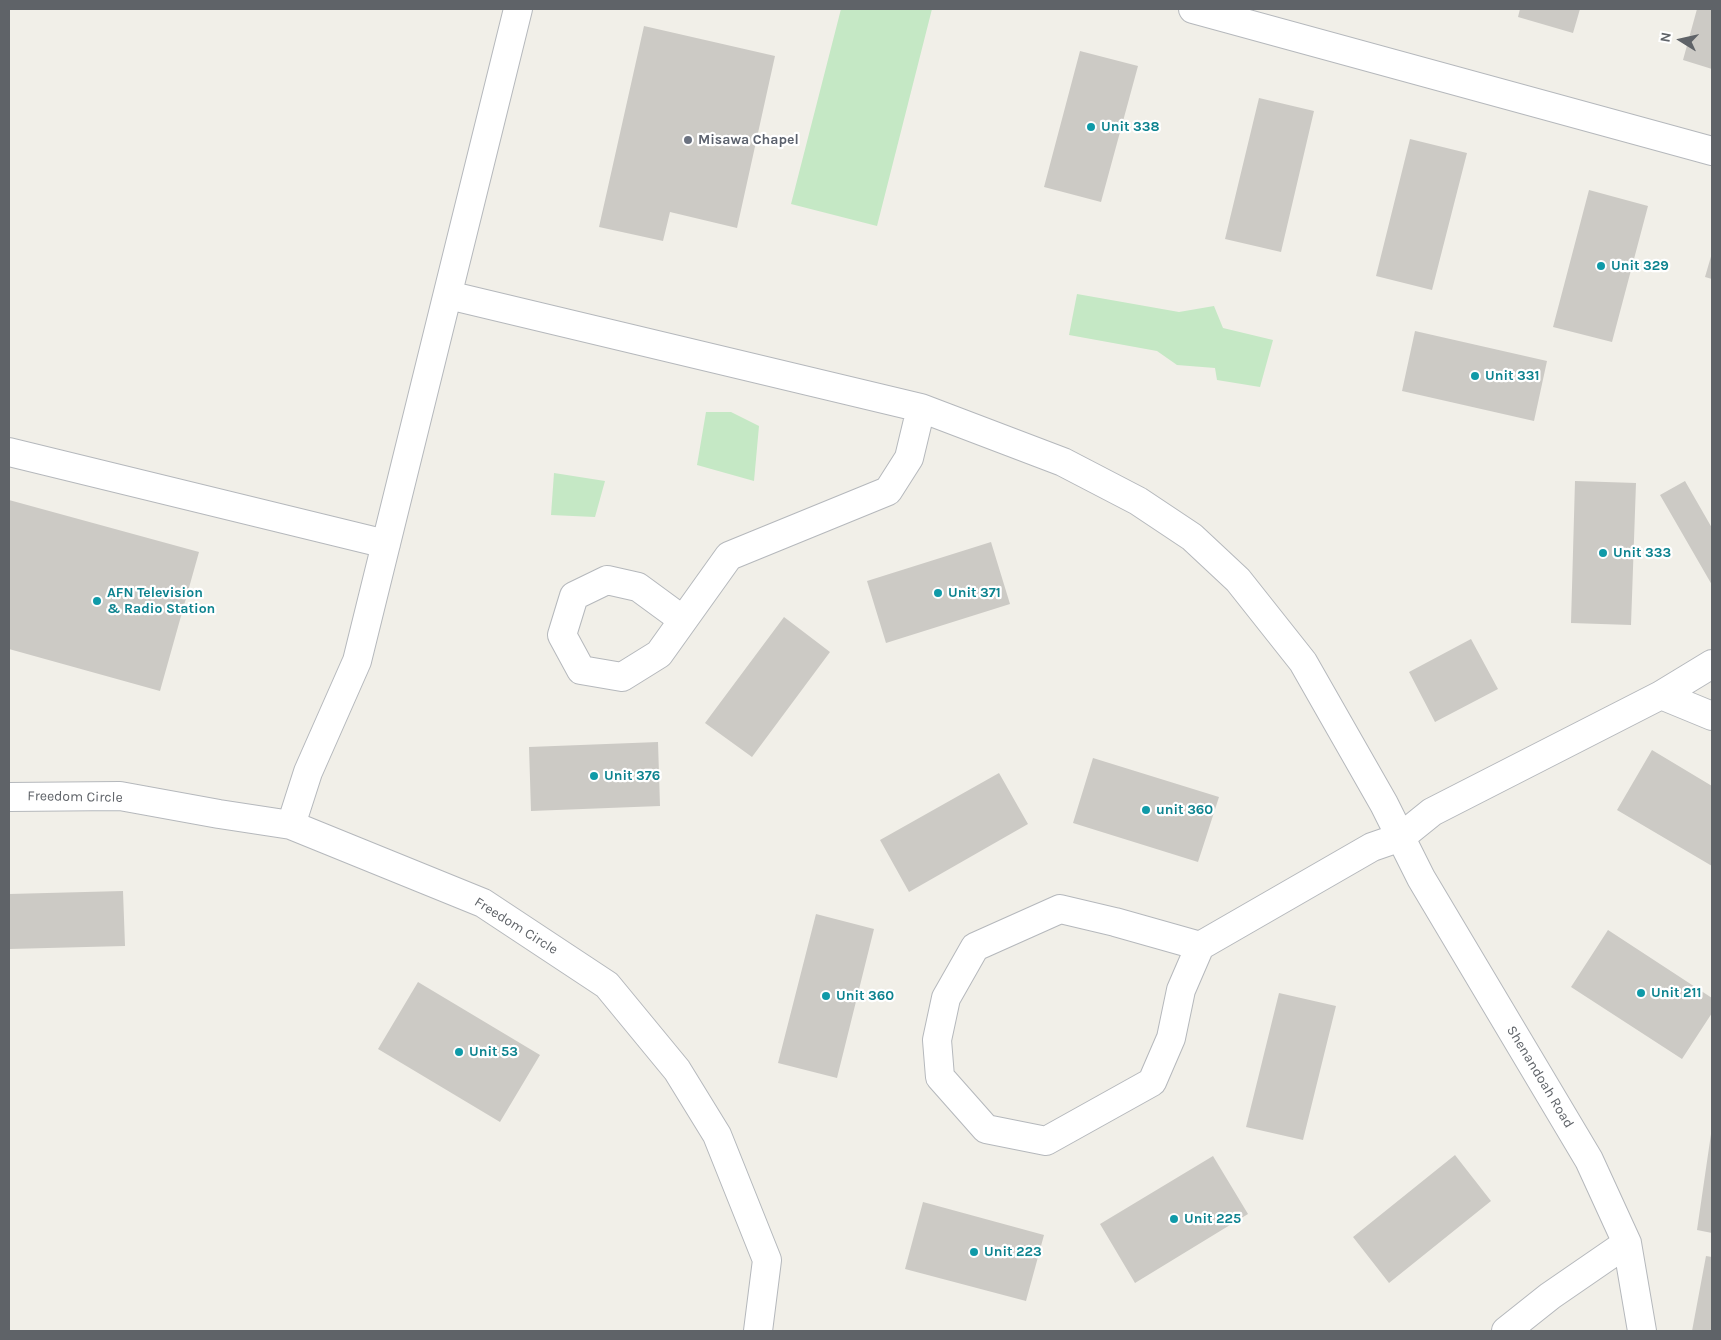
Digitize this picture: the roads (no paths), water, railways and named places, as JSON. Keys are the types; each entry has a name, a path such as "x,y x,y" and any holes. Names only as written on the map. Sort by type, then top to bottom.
{"street":[{"path":"291,825 308,772 357,660 518,9"},
{"path":"1192,9 1712,150"},
{"name":"Shenandoah Road","path":"448,295 921,408 1063,462 1138,501 1192,537 1238,580 1303,662 1401,837 1421,878 1589,1160 1627,1243 1642,1331"},
{"path":"683,620 729,556 888,491 909,458 921,408"},
{"path":"9,452 386,544"},
{"path":"1200,946 1060,909 975,947 946,998 936,1040 940,1077 986,1129 1046,1141 1152,1082 1170,1038 1181,990 1200,946 1372,847 1401,837 1432,812 1660,695 1712,664"},
{"path":"1660,695 1712,716"},
{"name":"Freedom Circle","path":"9,797 120,796 291,825 483,903 607,985 677,1070 717,1135 767,1260 758,1331"},
{"path":"1506,1331 1550,1296 1627,1243"}],"place":[{"name":"Unit 338","path":"1091,127"},
{"name":"Misawa Chapel","path":"688,140"},
{"name":"Unit 329","path":"1601,266"},
{"name":"Unit 331","path":"1475,376"},
{"name":"Unit 333","path":"1603,553"},
{"name":"Unit 371","path":"938,593"},
{"name":"AFN Television & Radio Station","path":"97,601"},
{"name":"Unit 376","path":"594,776"},
{"name":"unit 360","path":"1146,810"},
{"name":"Unit 211","path":"1641,993"},
{"name":"Unit 360","path":"826,996"},
{"name":"Unit 53","path":"459,1052"},
{"name":"Unit 225","path":"1174,1219"},
{"name":"Unit 223","path":"974,1252"}]}
